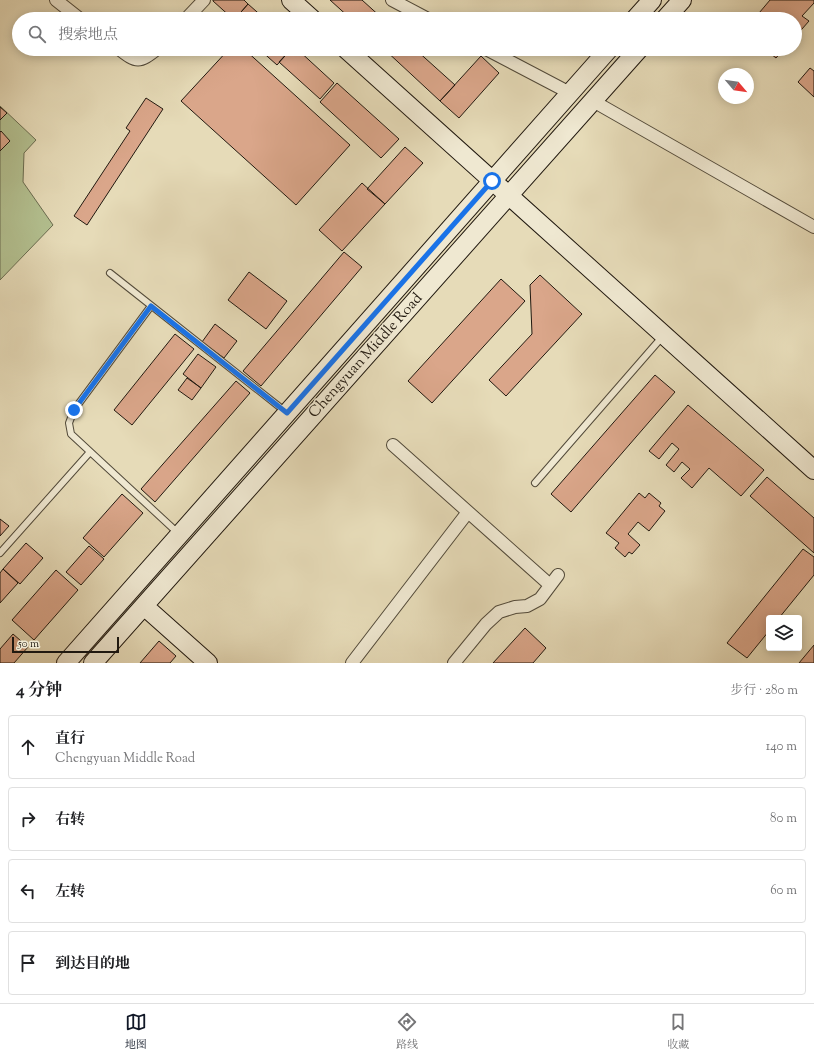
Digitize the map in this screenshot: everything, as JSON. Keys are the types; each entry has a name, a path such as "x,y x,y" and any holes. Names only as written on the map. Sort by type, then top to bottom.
{"main road":[{"path":"642,12 652,0"},
{"path":"671,12 682,0"},
{"path":"296,2 305,12"},
{"path":"354,56 814,470"},
{"name":"Chengyuan Middle Road","path":"66,663 603,56"},
{"name":"Chengyuan Middle Road","path":"94,663 633,56"},
{"path":"144,606 208,663"}],"street":[{"path":"56,0 71,12"},
{"path":"193,12 204,0"},
{"path":"392,0 415,12"},
{"path":"128,56 132,59 139,60 147,56"},
{"path":"499,56 570,93"},
{"path":"593,101 814,227"},
{"path":"393,445 550,585"},
{"path":"352,663 468,512"},
{"path":"454,663 486,624 499,612 515,607 527,606 540,598 558,575"}],"lane":[{"path":"110,272 287,413"},
{"path":"151,306 74,410 69,423 71,434 180,535"},
{"path":"535,483 664,335"},
{"path":"0,553 90,452"}],"green space":[{"path":"0,106 36,140 24,153 23,182 53,225 0,280"}],"building":[{"path":"244,0 248,4 241,12 225,12 213,1"},
{"path":"330,0 362,0 375,12 343,12"},
{"path":"770,0 814,0 814,3 802,16 802,12 760,12"},
{"path":"248,4 257,12 241,12"},
{"path":"802,16 809,21 802,29"},
{"path":"223,56 252,56 350,145 296,205 181,101"},
{"path":"267,56 285,56 277,65"},
{"path":"285,56 305,56 334,83 320,99 279,62"},
{"path":"392,56 423,56 455,85 440,101"},
{"path":"481,56 499,73 459,118 440,101"},
{"path":"810,68 814,71 814,97 798,82"},
{"path":"337,83 399,139 381,158 320,102"},
{"path":"146,98 163,109 87,225 74,216 130,131 126,128"},
{"path":"0,107 7,113 0,120"},
{"path":"1,131 10,141 0,151 0,132"},
{"path":"405,147 423,163 385,204 367,189"},
{"path":"362,183 385,204 342,251 319,230"},
{"path":"344,252 362,267 261,386 243,371"},
{"path":"249,272 287,301 266,329 228,300"},
{"path":"540,275 582,314 506,396 489,380 532,334 530,285"},
{"path":"501,279 525,301 432,403 408,381"},
{"path":"215,324 237,341 224,358 202,342"},
{"path":"175,334 194,349 132,425 114,410"},
{"path":"198,354 216,367 201,388 183,374"},
{"path":"655,375 675,392 571,512 551,494"},
{"path":"187,378 201,388 192,400 178,390"},
{"path":"236,381 250,393 155,502 141,489"},
{"path":"688,405 764,470 741,496 709,468 692,488 681,478 690,469 682,462 674,472 666,465 679,449 672,443 659,459 649,451"},
{"path":"767,477 814,518 814,553 750,496"},
{"path":"639,493 645,498 649,493 661,503 659,506 665,511 649,531 638,522 628,534 640,545 632,554 629,552 625,557 615,548 619,543 606,533"},
{"path":"122,494 143,513 104,557 83,538"},
{"path":"0,519 9,526 0,536"},
{"path":"26,543 43,558 20,584 3,569"},
{"path":"89,546 104,559 81,585 66,572"},
{"path":"803,549 814,557 814,575 781,615 766,615 766,635 747,658 727,643"},
{"path":"3,569 18,583 0,603 0,573"},
{"path":"56,570 78,590 34,640 12,620"},
{"path":"525,628 546,648 533,663 493,663"},
{"path":"13,634 28,647 14,663 0,663 0,649"},
{"path":"159,641 176,656 170,663 140,663"},
{"path":"814,645 814,663 799,663"}],"route":[{"path":"74,410 151,306 287,413 492,181"}]}
